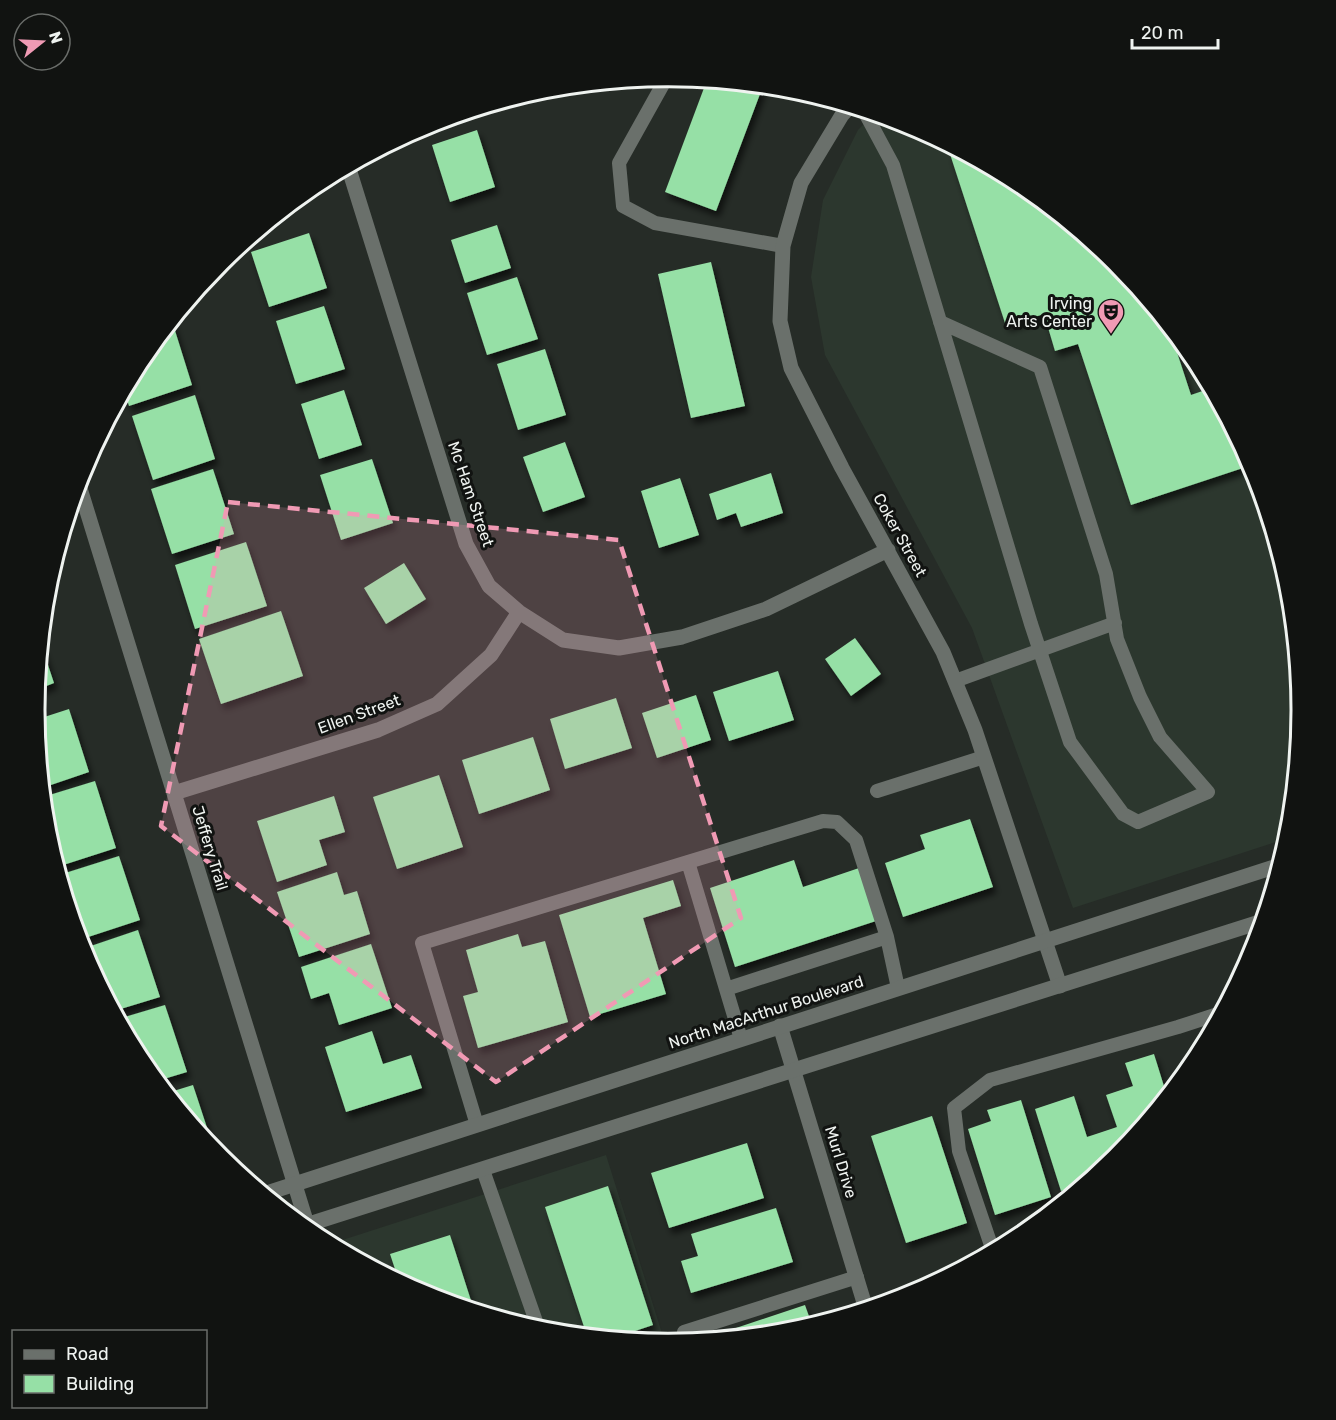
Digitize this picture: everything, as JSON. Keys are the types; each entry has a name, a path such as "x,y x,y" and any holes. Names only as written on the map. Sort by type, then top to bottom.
{"street":[{"name":"Coker Street","path":"844,113 801,183 783,246 780,321 791,368 842,468 943,652 984,757 1060,986"},
{"name":"Mc Ham Street","path":"351,174 466,544 489,586 519,612 563,640 619,648 682,637 766,609 888,550"},
{"name":"Jeffery Trail","path":"83,497 302,1214"},
{"name":"Ellen Street","path":"174,793 378,730 437,704 491,655 519,612"},
{"name":"North MacArthur Boulevard","path":"273,1191 1271,868"},
{"path":"314,1222 1253,924"},
{"name":"Murl Drive","path":"780,1026 864,1301"}],"lane":[{"path":"661,87 619,163 623,206 655,223 783,246"},
{"path":"869,120 893,165 940,322 1040,649 1070,742 1123,814 1138,822 1208,792 1160,737 1136,687 1117,639 1106,574 1040,367 940,322"},
{"path":"955,681 1115,623"},
{"path":"877,791 984,757"},
{"path":"477,1125 422,943 823,821 837,822 856,840 887,937 898,988"},
{"path":"688,862 741,1039"},
{"path":"726,989 887,937"},
{"path":"990,1243 959,1151 954,1108 990,1080 1211,1016"},
{"path":"483,1170 535,1318"},
{"path":"684,1333 857,1277"}],"highlighted area":[{"path":"228,502 619,540 741,918 496,1082 161,826"}],"shaded area":[{"name":"Irving Arts Center","path":"868,120 944,151 980,170 1047,216 1109,269 1136,299 1186,364 1208,398 1244,472 1258,510 1270,549 1286,629 1290,669 1290,751 1286,791 1277,842 1073,908 972,628 825,355 811,277 823,200 858,130"},
{"path":"606,1155 662,1333 587,1328 507,1312 430,1286 392,1269 341,1240"}],"building":[{"path":"704,88 760,94 716,211 665,192"},
{"path":"477,130 495,187 450,202 432,145"},
{"name":"Irving Arts Center","path":"950,154 1014,192 1047,216 1109,269 1177,351 1191,395 1203,391 1242,468 1131,505 1078,344 1055,351 1044,314 1006,326"},
{"path":"497,225 511,268 465,283 451,240"},
{"path":"309,233 327,288 269,307 251,252"},
{"path":"711,262 745,406 691,418 658,274"},
{"path":"517,277 538,339 487,355 467,293"},
{"path":"324,306 345,369 296,384 276,321"},
{"path":"175,330 192,385 129,406 128,398"},
{"path":"545,349 566,415 518,430 497,364"},
{"path":"344,390 362,445 319,459 301,404"},
{"path":"195,395 215,459 153,480 132,416"},
{"path":"565,442 585,497 543,512 523,457"},
{"path":"372,459 393,523 341,540 320,475"},
{"path":"213,469 234,534 172,554 151,489"},
{"path":"771,473 783,513 741,527 736,513 717,520 709,494"},
{"path":"680,478 699,535 659,548 641,491"},
{"path":"246,542 267,606 195,629 175,565"},
{"path":"404,563 426,599 386,624 364,588"},
{"path":"281,611 303,676 221,704 199,639"},
{"path":"855,638 881,674 851,696 825,659"},
{"path":"47,661 54,683 46,686"},
{"path":"778,671 794,720 729,741 713,692"},
{"path":"696,695 711,740 657,758 642,713"},
{"path":"616,698 632,748 565,769 550,719"},
{"path":"69,709 89,772 49,785 45,717"},
{"path":"533,737 550,790 479,814 462,760"},
{"path":"439,775 463,847 397,869 373,797"},
{"path":"95,781 116,848 65,865 51,795"},
{"path":"334,796 345,832 319,840 327,865 277,882 257,821"},
{"path":"970,819 993,887 903,917 885,863 925,849 920,835"},
{"path":"119,856 140,920 88,937 66,873"},
{"path":"794,860 803,887 859,868 876,921 735,967 710,888"},
{"path":"337,872 344,895 357,891 370,934 299,957 277,892"},
{"path":"673,880 681,906 643,918 666,994 590,1017 559,915"},
{"path":"138,930 160,997 121,1009 91,946"},
{"path":"518,934 522,947 545,941 568,1022 478,1048 463,996 478,992 466,950"},
{"path":"371,944 392,1008 339,1025 329,993 311,999 301,967"},
{"path":"165,1005 187,1072 166,1078 126,1017"},
{"path":"372,1031 383,1064 411,1055 422,1088 346,1112 325,1047"},
{"path":"1154,1054 1164,1086 1109,1151 1061,1191 1035,1109 1074,1096 1087,1137 1117,1127 1106,1095 1133,1086 1125,1063"},
{"path":"193,1085 208,1129 200,1121 175,1090"},
{"path":"1021,1100 1051,1197 995,1215 968,1129 991,1121 987,1110"},
{"path":"932,1116 967,1223 906,1243 871,1136"},
{"path":"747,1143 764,1198 669,1228 651,1173"},
{"path":"608,1186 653,1325 632,1332 584,1328 545,1207"},
{"path":"776,1208 793,1262 691,1293 681,1261 698,1256 691,1234"},
{"path":"450,1235 471,1301 396,1271 390,1254"},
{"path":"805,1305 809,1317 749,1328 730,1330"}],"place":[{"name":"Irving Arts Center","path":"1111,335"}]}
